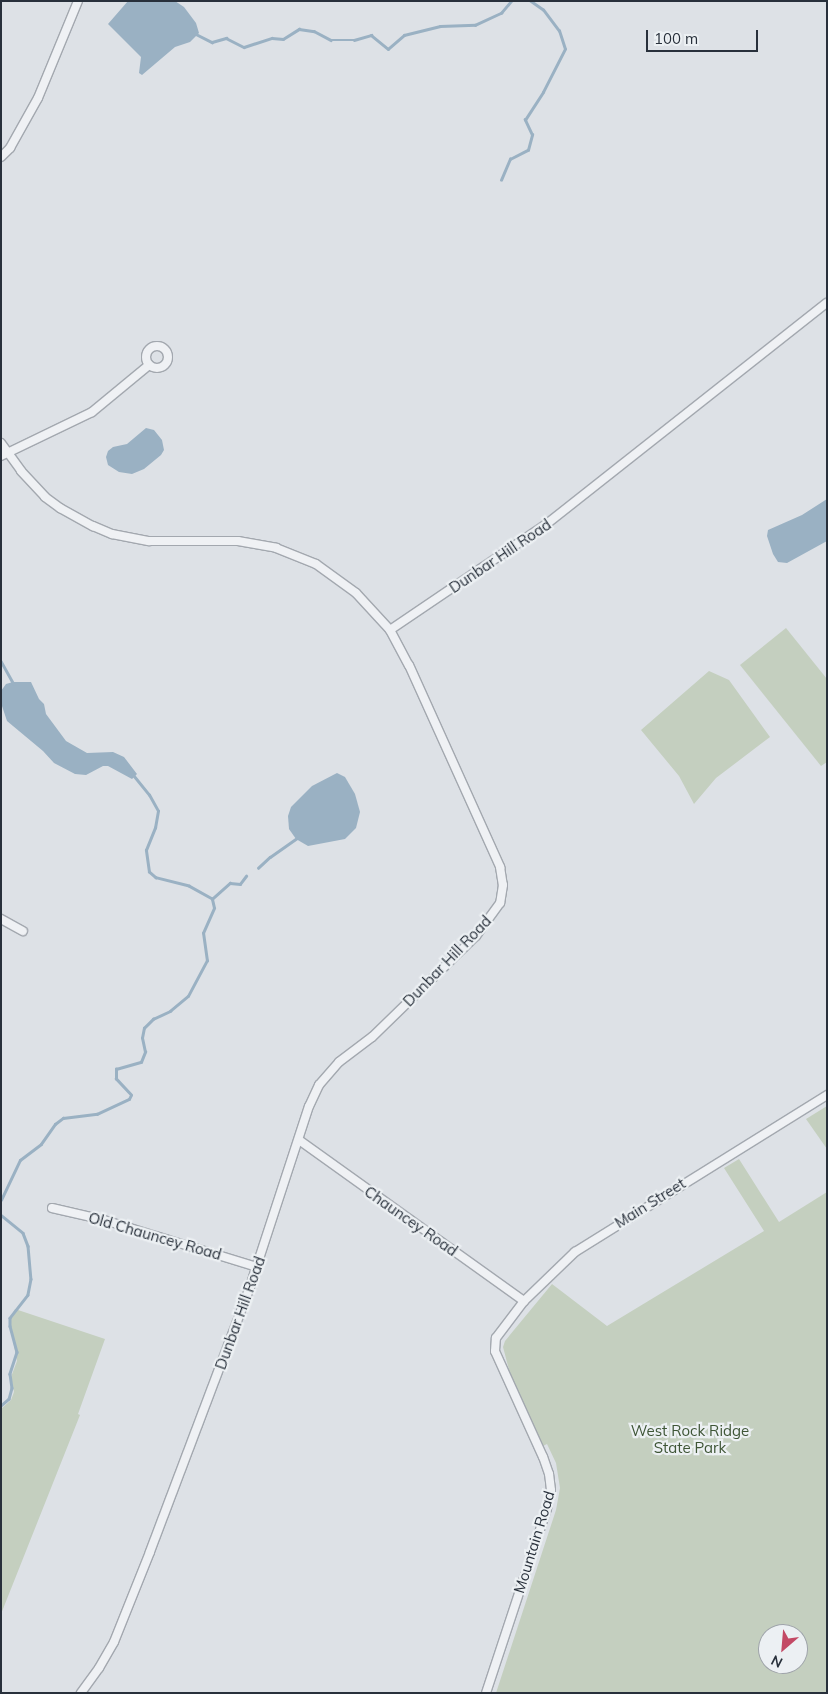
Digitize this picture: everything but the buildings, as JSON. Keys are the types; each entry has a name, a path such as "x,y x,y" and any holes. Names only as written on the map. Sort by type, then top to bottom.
{"street":[{"path":"1,156 10,148 38,98 78,1"},
{"name":"Dunbar Hill Road","path":"81,1693 107,1656 131,1602 257,1267 314,1095 325,1076 372,1038 476,936 493,914 503,893 500,867 419,686 390,630 548,523 827,303"},
{"path":"4,455 92,412 148,365"},
{"path":"1,443 4,455 46,497 60,508 93,526 112,534 149,541 238,541 282,550 316,564 342,582 367,603 390,630"},
{"path":"1,919 24,931"},
{"name":"Main Street","path":"496,1338 524,1301 560,1264 586,1244 827,1095"},
{"name":"Chauncey Road","path":"299,1140 524,1301"},
{"name":"Old Chauncey Road","path":"52,1208 104,1220 257,1267"},
{"name":"Mountain Road","path":"486,1693 551,1490 543,1457 495,1351 496,1338"}],"green space":[{"path":"786,628 827,679 827,762 821,766 740,665"},
{"path":"709,671 729,680 770,737 716,778 694,804 679,776 641,730"},
{"path":"827,1106 827,1149 806,1119"},
{"name":"West Rock Ridge State Park","path":"739,1159 779,1222 827,1192 827,1693 496,1693 556,1510 560,1488 556,1463 547,1444 543,1446 512,1381 503,1347 505,1341 552,1284 607,1326 764,1231 724,1168"},
{"path":"15,1309 105,1339 78,1414 80,1415 1,1614 1,1409 11,1400 14,1392 11,1377 17,1361 9,1321"}],"water":[{"path":"128,1 175,1 184,7 196,23 199,33 190,42 175,47 142,75 139,73 141,57 108,24"},
{"path":"146,428 154,430 162,440 164,450 161,455 144,469 132,474 119,472 108,465 106,457 108,451 113,447 127,444"},
{"path":"827,499 827,541 787,563 778,562 767,536 768,530 802,515"},
{"path":"31,682 39,699 44,704 46,714 66,741 87,753 113,752 124,757 137,774 132,779 108,766 103,766 86,775 75,774 54,763 43,751 7,721 1,703 1,691 6,684"},
{"path":"337,773 345,777 355,794 360,812 356,828 345,839 308,846 296,839 289,829 288,816 291,807 312,786"}],"waterway":[{"path":"196,34 212,42 226,38 244,47 272,38 283,39 299,29 314,31 331,40 354,40 371,35 388,49 404,35 440,26 475,25 501,13 511,1"},
{"path":"501,180 510,159 528,150 532,135 525,120 543,92 565,49 559,31 543,10 530,1"},
{"path":"1,661 14,684"},
{"path":"1,1200 20,1160 41,1144 55,1124 63,1118 97,1114 129,1099 131,1095 116,1079 116,1069 141,1062 145,1052 142,1038 144,1028 153,1019 170,1011 188,996 207,961 203,933 214,908 212,899 189,886 156,878 149,872 146,850 155,828 158,811 149,795 133,775"},
{"path":"258,868 296,839"},
{"path":"212,899 230,883 240,884 246,876"},
{"path":"1,1215 23,1233 28,1246 31,1279 28,1295 10,1318 10,1326 17,1352 10,1374 12,1388 9,1399 1,1406"}]}
